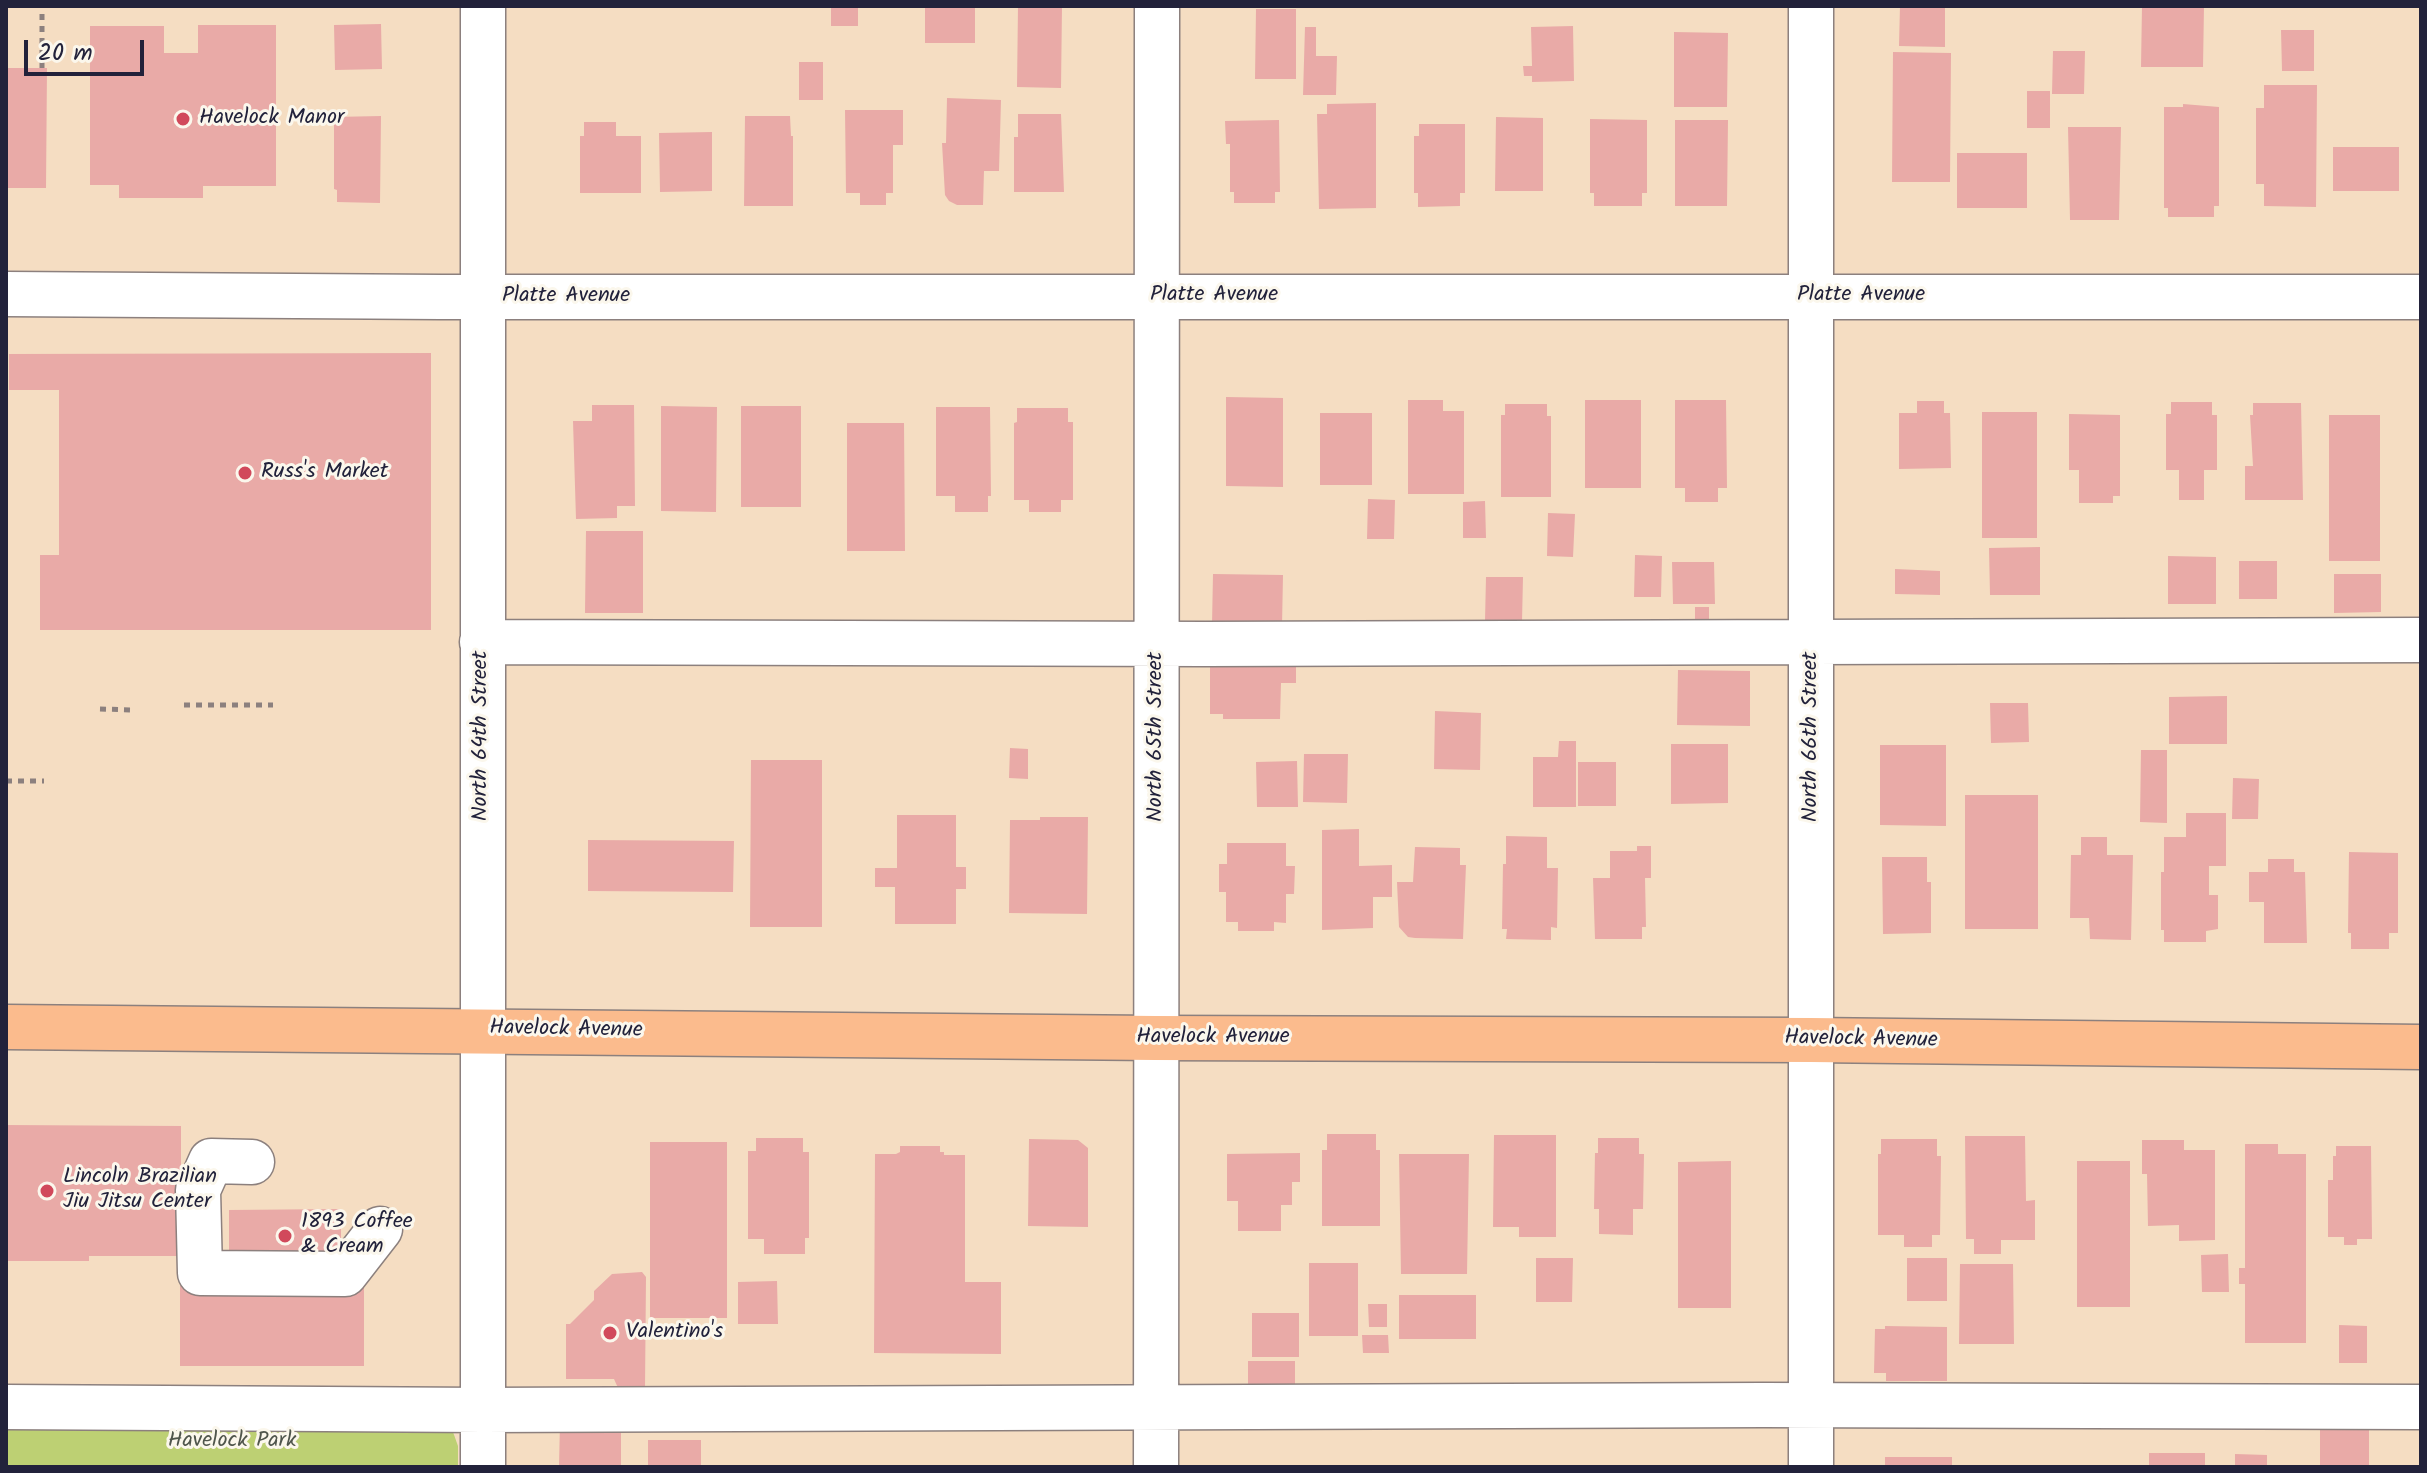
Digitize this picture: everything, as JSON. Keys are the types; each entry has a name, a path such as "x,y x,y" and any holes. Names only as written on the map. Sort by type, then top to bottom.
{"main road":[{"name":"Havelock Avenue","path":"6,1027 2421,1047"}],"street":[{"name":"North 64th Street","path":"483,6 483,1467"},
{"name":"North 65th Street","path":"1156,1467 1157,6"},
{"name":"North 66th Street","path":"1811,6 1811,1467"},
{"name":"Platte Avenue","path":"6,294 482,297 2421,297"},
{"path":"482,642 1158,644 2421,640"},
{"path":"252,1162 211,1161 198,1190 200,1273 345,1274 380,1229"},
{"path":"6,1407 483,1410 2421,1407"}],"path":[{"path":"42,6 42,68"},
{"path":"184,705 273,705"},
{"path":"100,709 133,710"},
{"path":"6,781 44,781"}],"green space":[{"name":"Havelock Park","path":"6,1417 453,1432 458,1446 458,1467 6,1467"}],"building":[{"path":"831,6 858,6 858,26 831,26"},
{"path":"925,6 975,6 975,43 925,43"},
{"path":"1018,6 1062,6 1061,88 1017,87"},
{"path":"1900,6 1945,6 1945,47 1899,46"},
{"path":"2142,6 2204,6 2203,67 2141,67"},
{"path":"1256,9 1296,9 1296,79 1255,79"},
{"path":"381,24 382,69 335,70 334,25"},
{"name":"Havelock Manor","path":"198,25 276,25 276,186 203,186 203,198 119,198 119,185 90,185 90,26 164,26 164,53 198,53"},
{"path":"1573,26 1574,81 1532,82 1532,76 1524,76 1523,66 1532,66 1531,27"},
{"path":"1305,27 1316,27 1316,56 1337,56 1336,95 1303,95"},
{"path":"2281,30 2314,30 2314,71 2282,71"},
{"path":"1674,32 1728,33 1727,107 1674,107"},
{"path":"2053,51 2085,51 2084,94 2052,94"},
{"path":"1893,52 1951,53 1950,182 1892,182"},
{"path":"799,62 823,62 823,100 799,100"},
{"path":"6,68 47,68 46,188 6,188"},
{"path":"2264,85 2317,85 2316,207 2264,206 2264,184 2256,184 2256,108 2264,108"},
{"path":"2027,91 2050,91 2050,128 2027,128"},
{"path":"947,98 1001,100 999,171 984,171 983,205 957,205 945,195 942,143 946,143"},
{"path":"1376,103 1376,208 1319,209 1317,114 1327,114 1327,104"},
{"path":"2183,104 2219,107 2219,206 2214,206 2214,217 2168,217 2168,208 2164,208 2164,107 2183,107"},
{"path":"845,110 903,110 903,145 893,145 893,193 886,193 886,205 860,205 860,193 846,193"},
{"path":"1018,114 1061,114 1064,192 1014,192 1014,137 1018,137"},
{"path":"381,116 380,203 337,202 337,190 334,189 334,117"},
{"path":"745,116 790,116 793,206 744,206"},
{"path":"1496,117 1543,118 1543,191 1495,191"},
{"path":"1590,119 1647,120 1647,193 1642,193 1642,206 1594,206 1594,193 1590,193"},
{"path":"1279,120 1280,192 1275,192 1275,203 1234,203 1234,192 1230,192 1230,144 1226,144 1225,121"},
{"path":"1675,120 1728,120 1727,206 1675,206"},
{"path":"584,122 616,122 616,136 641,136 641,193 580,193 580,136 584,136"},
{"path":"1419,124 1465,124 1465,193 1460,193 1460,206 1418,207 1418,193 1414,193 1414,136 1419,136"},
{"path":"2068,127 2121,127 2119,220 2070,220"},
{"path":"712,132 712,191 660,192 659,133"},
{"path":"2333,147 2399,147 2399,191 2333,191"},
{"path":"1957,153 2027,153 2027,208 1957,208"},
{"name":"Russ's Market","path":"431,353 431,630 40,630 40,555 59,555 59,390 9,390 9,354"},
{"path":"1226,397 1283,398 1283,487 1226,486"},
{"path":"1408,400 1443,400 1443,411 1464,411 1464,494 1408,494"},
{"path":"1585,400 1641,400 1641,488 1585,488"},
{"path":"1675,400 1726,400 1727,488 1718,488 1718,502 1685,502 1685,488 1675,488"},
{"path":"1917,401 1944,401 1944,413 1950,413 1951,468 1899,469 1899,413 1917,413"},
{"path":"2171,402 2212,402 2212,415 2217,415 2217,470 2204,470 2204,500 2179,500 2179,470 2166,470 2166,414 2171,414"},
{"path":"2253,403 2301,403 2303,500 2245,500 2245,466 2253,466 2250,415 2253,415"},
{"path":"1505,404 1547,404 1547,416 1551,416 1551,497 1501,497 1501,415 1505,415"},
{"path":"592,405 634,405 635,506 617,506 617,518 576,519 573,421 592,421"},
{"path":"661,406 717,407 716,512 661,511"},
{"path":"741,406 801,406 801,507 741,507"},
{"path":"936,407 990,407 991,496 988,496 988,512 955,512 955,496 936,496"},
{"path":"1017,408 1068,408 1068,422 1073,422 1073,500 1061,500 1061,512 1029,512 1029,500 1014,500 1014,423 1017,422"},
{"path":"1982,412 2037,412 2037,538 1982,538"},
{"path":"1320,413 1372,413 1372,485 1320,485"},
{"path":"2069,414 2120,415 2120,496 2113,496 2113,503 2079,503 2079,470 2069,470"},
{"path":"2329,415 2380,415 2380,561 2329,561"},
{"path":"847,423 904,423 905,551 847,551"},
{"path":"1368,499 1395,500 1394,539 1367,539"},
{"path":"1485,501 1486,538 1463,538 1463,502"},
{"path":"1548,513 1575,514 1573,557 1547,556"},
{"path":"586,531 643,531 643,613 585,613"},
{"path":"2040,547 2040,595 1990,595 1989,548"},
{"path":"1635,555 1662,556 1661,597 1634,597"},
{"path":"2168,556 2216,557 2216,604 2168,604"},
{"path":"2239,561 2277,561 2277,599 2239,599"},
{"path":"1672,562 1714,562 1715,604 1673,604"},
{"path":"1895,569 1940,571 1940,595 1895,594"},
{"path":"1213,574 1283,575 1282,626 1212,625"},
{"path":"2334,574 2381,574 2381,612 2334,613"},
{"path":"1486,577 1523,577 1522,622 1485,621"},
{"path":"1695,607 1709,607 1709,627 1695,627"},
{"path":"1222,664 1296,665 1296,683 1281,683 1280,719 1223,719 1223,714 1210,714 1210,667 1222,667"},
{"path":"1678,670 1750,671 1750,726 1677,725"},
{"path":"2227,696 2227,744 2169,744 2169,697"},
{"path":"1990,703 2028,703 2029,742 1991,743"},
{"path":"1435,711 1481,713 1480,770 1434,769"},
{"path":"1559,741 1576,741 1576,807 1533,807 1533,757 1558,757"},
{"path":"1671,744 1728,744 1728,803 1671,804"},
{"path":"1880,745 1946,745 1946,826 1880,825"},
{"path":"1010,748 1028,749 1028,779 1009,778"},
{"path":"2141,750 2167,750 2167,823 2140,822"},
{"path":"1304,754 1348,754 1347,803 1303,802"},
{"path":"751,760 822,760 822,927 750,927"},
{"path":"1297,761 1298,807 1257,807 1256,762"},
{"path":"1578,762 1616,762 1616,806 1578,806"},
{"path":"2233,778 2259,779 2258,819 2232,819"},
{"path":"1965,795 2038,795 2038,929 1965,929"},
{"path":"2186,813 2226,813 2226,866 2209,866 2209,895 2218,895 2218,929 2206,931 2206,942 2164,942 2164,930 2161,930 2161,872 2164,872 2164,837 2186,837"},
{"path":"897,815 956,815 956,867 966,867 966,889 956,889 956,924 895,924 895,887 875,887 875,868 897,868"},
{"path":"1040,817 1088,817 1087,914 1009,913 1010,820 1040,820"},
{"path":"1359,829 1359,866 1392,865 1392,897 1373,897 1373,928 1322,930 1322,830"},
{"path":"1506,836 1547,837 1547,868 1558,868 1557,928 1551,927 1551,940 1506,939 1507,929 1502,929"},
{"path":"2081,837 2107,837 2107,855 2133,855 2131,940 2090,939 2089,918 2070,918 2071,855 2081,855"},
{"path":"588,840 734,841 733,892 588,891"},
{"path":"1227,843 1286,843 1286,866 1295,866 1294,894 1286,894 1286,923 1274,922 1274,931 1238,931 1238,922 1226,922 1226,892 1219,892 1219,864 1227,864"},
{"path":"1637,846 1651,846 1651,878 1645,878 1646,927 1642,927 1642,939 1595,939 1593,878 1610,878 1610,851 1637,851"},
{"path":"1415,847 1460,848 1460,865 1466,865 1463,939 1408,937 1399,927 1397,882 1413,882"},
{"path":"2349,852 2398,853 2398,933 2389,933 2389,949 2351,949 2351,933 2348,933"},
{"path":"1882,857 1927,857 1927,882 1931,882 1931,933 1883,934"},
{"path":"2268,859 2294,859 2294,872 2305,872 2307,943 2264,943 2264,902 2249,902 2249,872 2268,872"},
{"path":"6,1125 181,1126 181,1256 89,1256 89,1261 6,1261"},
{"path":"1327,1134 1376,1134 1376,1150 1380,1150 1380,1226 1322,1226 1322,1150 1327,1150"},
{"path":"1494,1135 1556,1135 1556,1237 1519,1237 1519,1227 1493,1227"},
{"path":"1965,1136 2025,1136 2026,1201 2035,1200 2035,1240 2001,1240 2001,1254 1974,1254 1974,1239 1966,1239"},
{"path":"756,1138 803,1138 803,1152 809,1152 809,1238 805,1238 805,1254 764,1254 764,1239 748,1239 748,1151 756,1151"},
{"path":"1598,1138 1639,1138 1639,1154 1644,1154 1643,1209 1633,1209 1633,1235 1599,1234 1599,1209 1594,1209"},
{"path":"1029,1139 1078,1140 1088,1148 1088,1227 1028,1226"},
{"path":"1881,1139 1937,1139 1937,1156 1941,1156 1940,1235 1932,1235 1932,1247 1904,1247 1904,1235 1878,1235 1878,1154 1881,1154"},
{"path":"2142,1140 2184,1140 2184,1150 2215,1150 2215,1240 2179,1241 2179,1225 2148,1226 2147,1174 2142,1174"},
{"path":"650,1142 727,1142 727,1318 650,1318"},
{"path":"2245,1144 2278,1144 2278,1154 2306,1154 2306,1343 2245,1343 2245,1284 2239,1284 2239,1268 2245,1268"},
{"path":"900,1146 940,1146 940,1152 944,1155 965,1155 965,1282 1001,1282 1001,1354 874,1353 875,1154 896,1154 900,1152"},
{"path":"2336,1146 2371,1146 2372,1239 2357,1239 2357,1245 2344,1245 2344,1237 2328,1237 2328,1180 2333,1180"},
{"path":"1300,1153 1300,1182 1292,1182 1292,1205 1281,1205 1281,1231 1238,1231 1238,1201 1227,1201 1227,1154"},
{"path":"1399,1154 1469,1154 1467,1274 1401,1274"},
{"path":"1731,1161 1731,1308 1678,1308 1678,1162"},
{"path":"2077,1161 2130,1161 2130,1307 2077,1307"},
{"name":"1893 Coffee & Cream","path":"341,1209 341,1261 229,1261 229,1210"},
{"path":"2228,1254 2229,1292 2202,1292 2201,1255"},
{"path":"1536,1258 1573,1258 1572,1302 1536,1302"},
{"path":"1907,1258 1947,1258 1947,1301 1907,1301"},
{"path":"1309,1263 1358,1263 1358,1336 1309,1336"},
{"path":"1960,1264 2013,1264 2014,1344 1959,1344"},
{"path":"642,1272 646,1277 645,1388 618,1388 614,1379 566,1379 566,1324 570,1324 594,1300 594,1291 612,1274"},
{"path":"777,1281 778,1324 738,1324 738,1282"},
{"path":"180,1286 364,1286 364,1366 180,1366"},
{"path":"1399,1295 1476,1295 1476,1339 1399,1339"},
{"path":"1368,1304 1387,1304 1387,1327 1369,1327"},
{"path":"1252,1313 1299,1313 1299,1357 1252,1357"},
{"path":"2339,1325 2367,1326 2367,1363 2339,1363"},
{"path":"1885,1326 1947,1327 1947,1381 1886,1381 1886,1373 1874,1373 1875,1329 1885,1329"},
{"path":"1362,1335 1388,1335 1389,1353 1363,1353"},
{"path":"1248,1361 1295,1361 1295,1386 1248,1386"},
{"path":"560,1422 621,1422 621,1467 559,1467"},
{"path":"2320,1426 2369,1426 2369,1467 2320,1467"},
{"path":"648,1440 701,1440 701,1467 648,1467"},
{"path":"2149,1453 2205,1453 2205,1467 2149,1467"},
{"path":"2235,1454 2267,1455 2267,1467 2235,1467"},
{"path":"1885,1457 1952,1457 1952,1467 1885,1467"}],"place":[{"name":"Havelock Manor","path":"183,119"},
{"name":"Russ's Market","path":"245,473"},
{"name":"Lincoln Brazilian Jiu Jitsu Center","path":"47,1191"},
{"name":"1893 Coffee & Cream","path":"285,1236"},
{"name":"Valentino's","path":"610,1333"}]}
